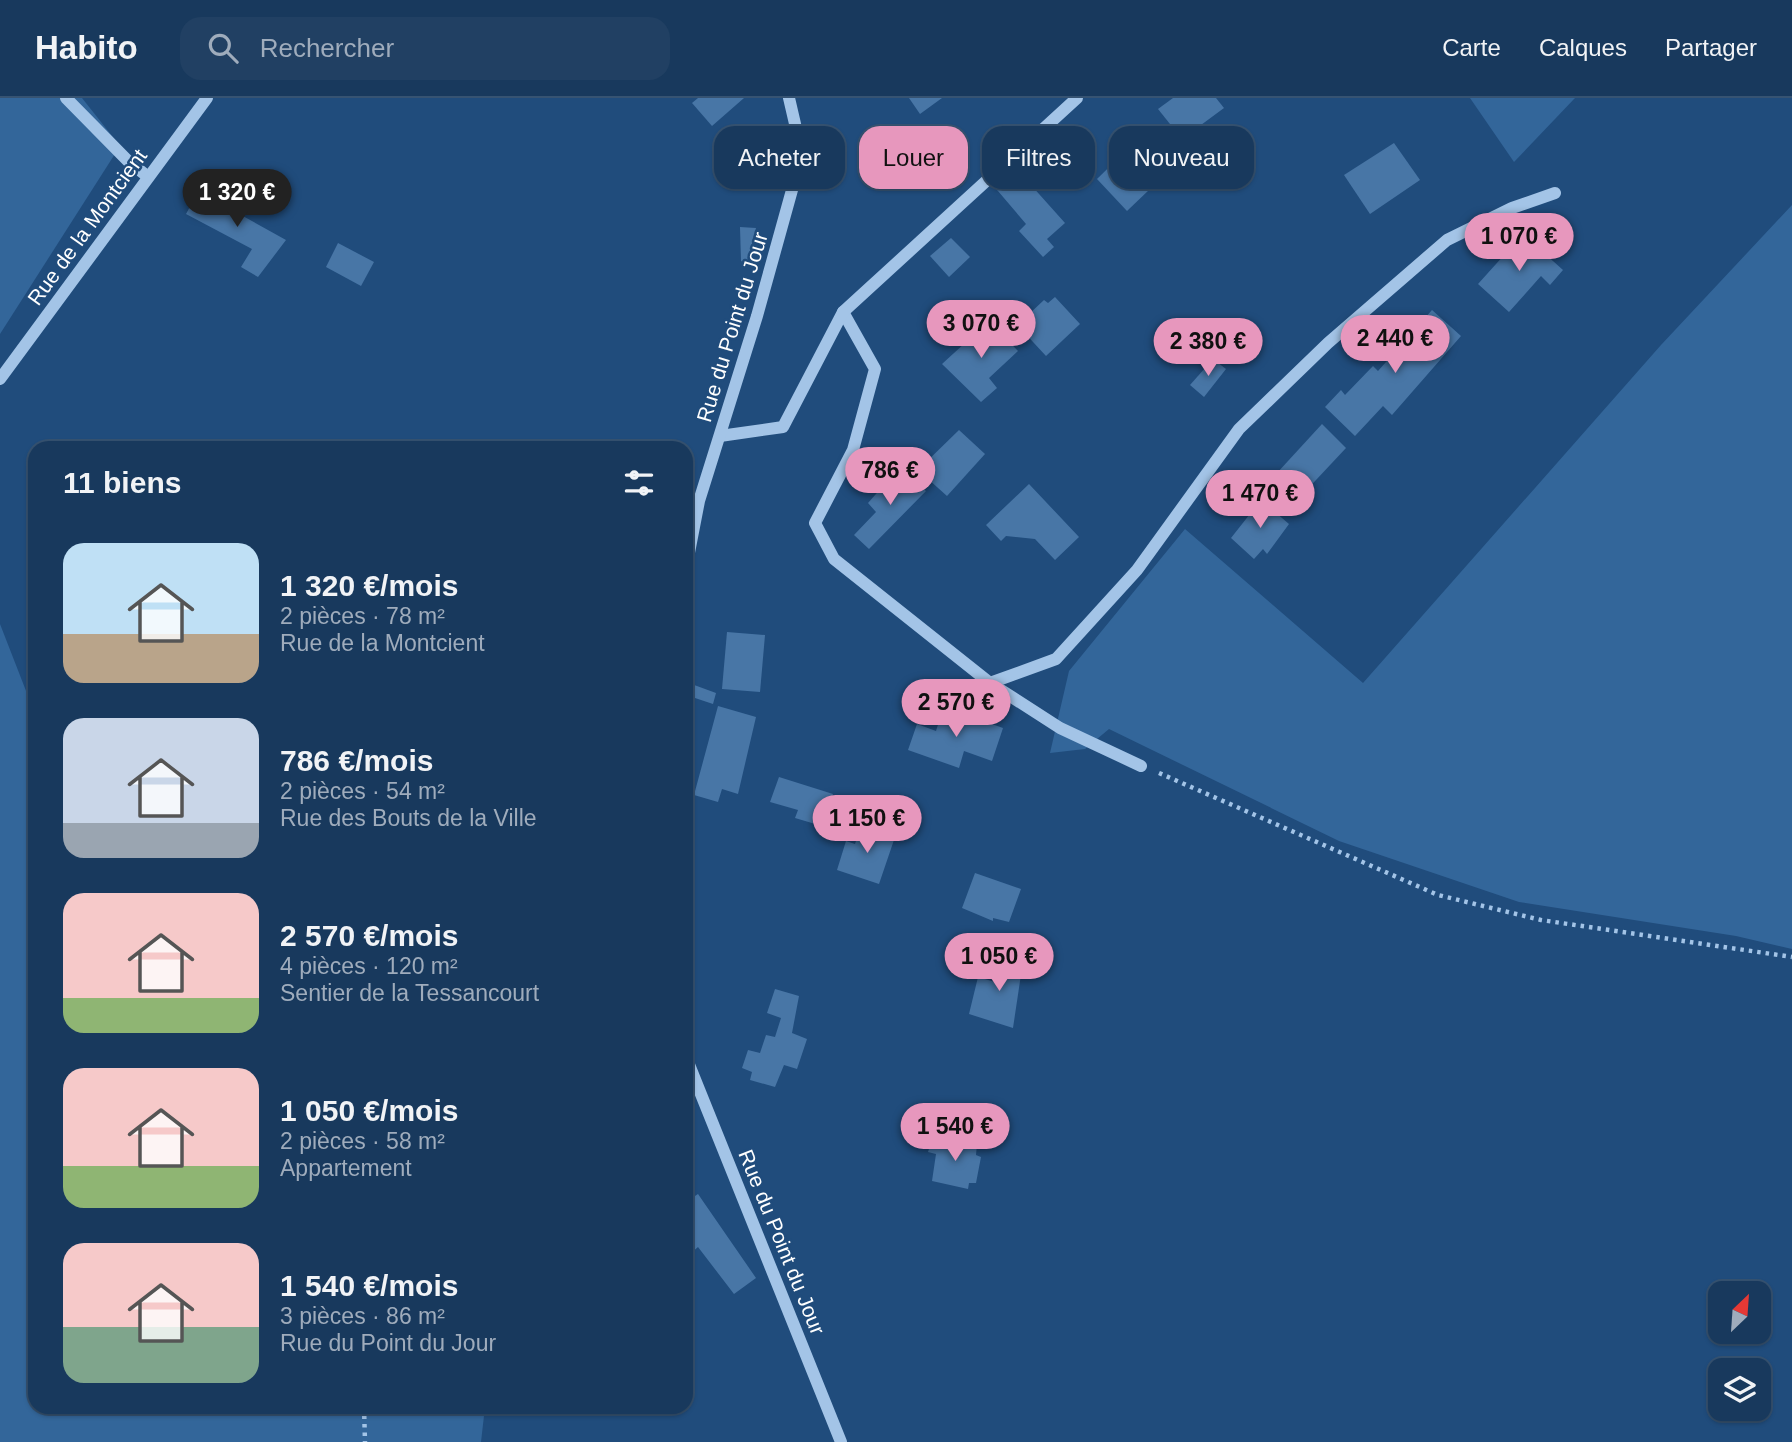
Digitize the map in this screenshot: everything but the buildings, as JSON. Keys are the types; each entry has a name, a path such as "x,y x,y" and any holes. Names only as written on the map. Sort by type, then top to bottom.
{"street":[{"path":"66,98 128,161 147,176"},
{"name":"Rue de la Montcient","path":"0,379 207,98"},
{"name":"Rue du Point du Jour","path":"693,532 699,501 802,154 789,98"},
{"path":"720,436 783,427 843,312 1077,98"},
{"path":"990,683 1056,659 1137,570 1239,429 1338,334 1447,240 1512,208 1555,193"},
{"path":"843,312 875,369 853,450 815,523 834,559 990,683 1060,728 1141,766"},
{"name":"Rue du Point du Jour","path":"693,1074 841,1442"}],"path":[{"path":"1141,766 1438,895 1541,920 1792,957"},
{"path":"364,1414 365,1442"}],"shaded area":[{"path":"0,98 82,98 120,146 0,334"},
{"path":"1470,98 1575,98 1514,162"},
{"path":"1792,205 1792,949 1736,936 1519,902 1339,841 1109,729 1085,749 1050,753 1069,671 1185,529 1363,683 1661,345"},
{"path":"0,624 28,696 28,1414 484,1414 481,1442 0,1442"}]}
